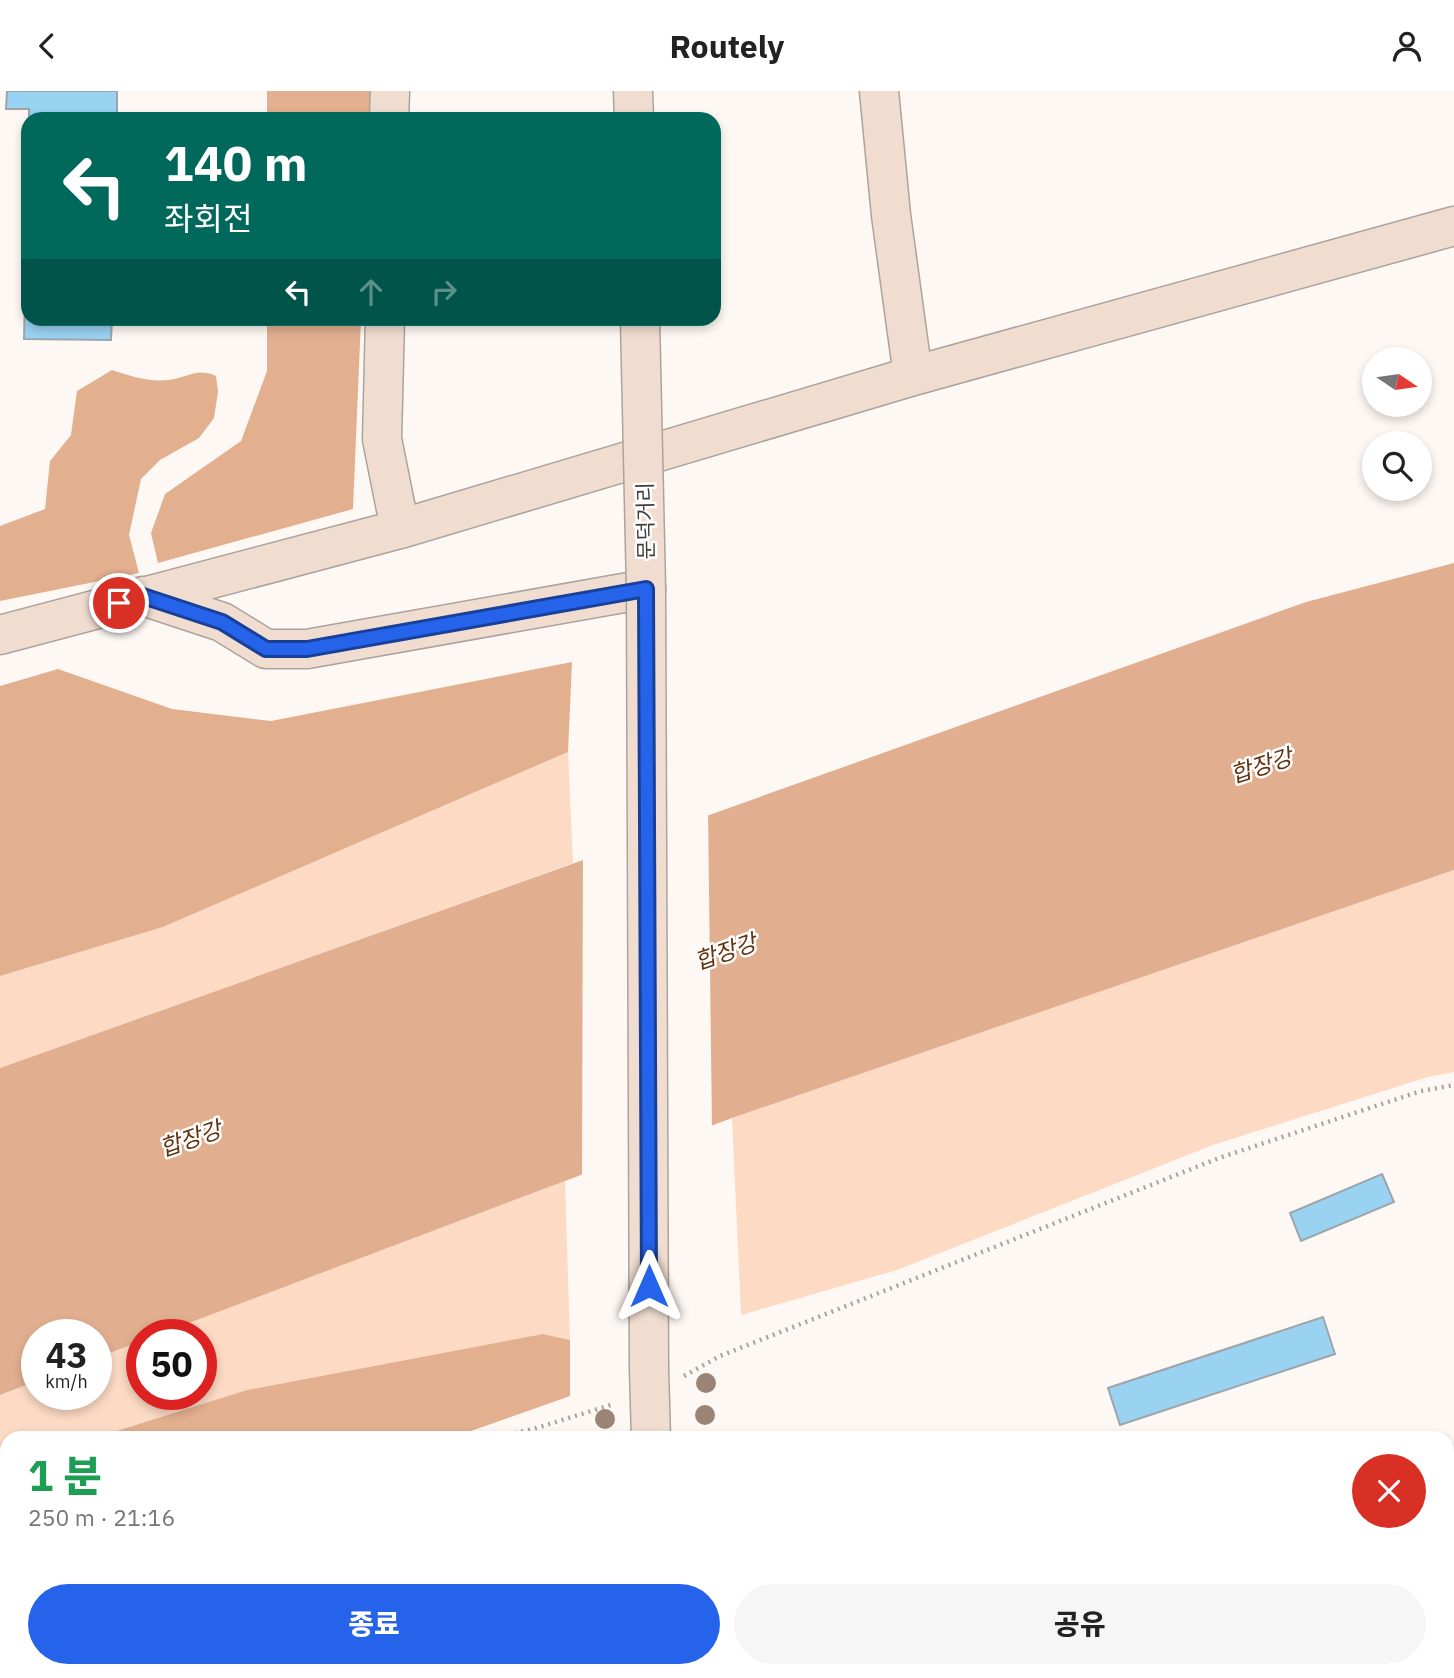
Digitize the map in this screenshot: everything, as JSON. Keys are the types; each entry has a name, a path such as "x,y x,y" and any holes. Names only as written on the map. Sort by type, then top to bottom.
{"main road":[{"path":"389,112 390,91"},
{"path":"633,91 634,112"},
{"path":"879,91 891,215 913,376"},
{"path":"0,635 400,529 913,376 1454,226"},
{"path":"385,326 382,439 400,529"},
{"name":"문덕거리","path":"640,326 646,589 651,1431"},
{"path":"143,596 222,622 266,649 307,649 646,589"}],"path":[{"path":"524,1431 1219,1158 1421,1091 1454,1086"}],"shaded area":[{"path":"267,91 373,91 371,112 267,112"},
{"path":"267,326 361,326 353,509 158,563 151,533 165,494 241,441 267,371"},
{"path":"112,370 153,380 175,379 197,373 216,376 218,392 214,418 199,438 160,460 141,479 129,535 139,573 0,601 0,526 45,509 50,461 71,435 77,391"},
{"path":"572,662 568,752 163,927 0,976 0,686 58,669 172,709 271,721"},
{"path":"568,752 573,863 0,1068 0,976 163,927"},
{"path":"1454,870 1454,1072 1428,1077 1213,1145 897,1270 741,1315 732,1118"},
{"path":"565,1181 570,1340 543,1334 247,1390 217,1399 217,1319 199,1319"},
{"path":"543,1334 570,1340 570,1396 471,1431 116,1431 183,1410 217,1410 217,1399 247,1390"},
{"path":"126,1347 126,1410 183,1410 116,1431 0,1431 0,1395 21,1387 21,1410 112,1410 112,1352"}],"water":[{"name":"합장강","path":"1454,563 1454,870 732,1118 199,1319 126,1319 126,1347 112,1352 112,1319 21,1319 21,1387 0,1395 0,1068 1306,602"}],"pier":[{"path":"708,811 712,1129 582,1178 583,856"}],"building":[{"path":"7,91 117,91 117,112 29,112 29,109 6,109"},
{"path":"24,326 112,326 111,340 24,339"},
{"path":"1382,1174 1394,1202 1301,1241 1290,1213"},
{"path":"1323,1317 1335,1354 1120,1425 1108,1388"}],"route":[{"path":"119,603 143,596 222,622 266,649 307,649 646,589 649,1286"}]}
